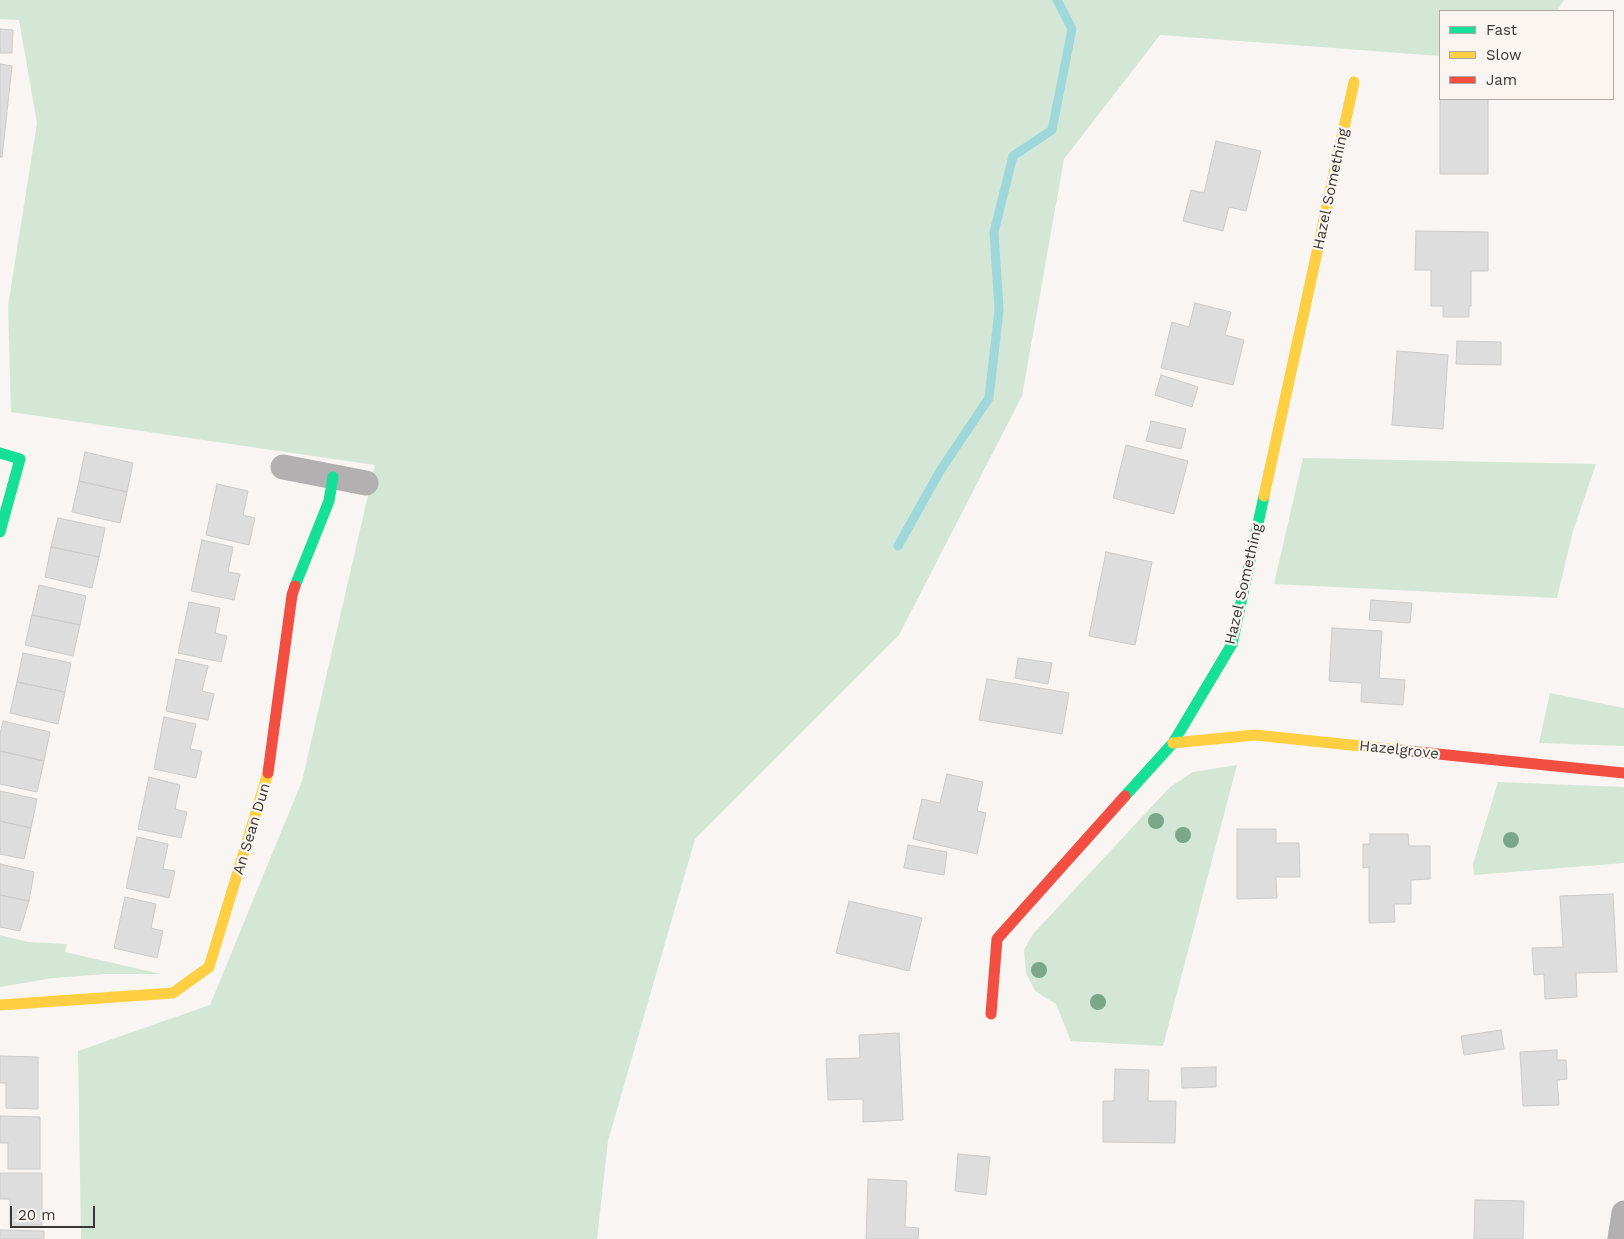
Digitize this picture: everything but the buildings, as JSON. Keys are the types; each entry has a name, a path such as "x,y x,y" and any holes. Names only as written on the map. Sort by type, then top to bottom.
{"street":[{"name":"Hazel Something","path":"990,1014 997,939 1174,743 1232,644 1354,82"},
{"path":"0,453 20,459 0,532"},
{"path":"283,467 366,483"},
{"name":"An Sean Dun","path":"0,1005 173,993 209,967 270,767 292,596 328,501 333,477"},
{"name":"Hazelgrove","path":"1174,743 1255,735 1624,772"},
{"path":"1620,1239 1624,1213"}],"green space":[{"path":"0,0 1564,0 1558,10 1439,10 1439,56 1160,35 1064,159 1022,396 899,635 695,839 608,1141 597,1239 81,1239 78,1051 210,1005 302,781 375,465 11,412 8,306 37,123 19,20 0,19"},
{"path":"1303,458 1596,464 1573,531 1557,598 1274,584"},
{"path":"1550,693 1624,708 1624,746 1539,743"},
{"path":"1237,765 1163,1046 1071,1041 1056,1004 1035,991 1026,973 1024,950 1033,934 1170,787 1193,772"},
{"path":"1498,782 1624,787 1624,863 1474,875 1473,864"},
{"path":"0,935 28,942 67,944 65,952 161,974 105,974 53,978 0,987"}],"waterway":[{"path":"898,546 940,471 989,398 999,310 994,232 1013,156 1052,130 1072,29 1057,0"}],"traffic: fast":[{"path":"0,453 20,459 0,532"},
{"path":"295,586 329,501 333,477"},
{"path":"1125,796 1173,743 1232,644 1264,496"}],"traffic: slow":[{"path":"1264,496 1354,82"},
{"path":"1173,743 1255,735 1399,750"},
{"path":"0,1005 173,993 209,967 268,773"}],"traffic: jam":[{"path":"268,773 292,595 295,586"},
{"path":"1399,750 1624,773"},
{"path":"991,1014 997,939 1125,796"}]}
